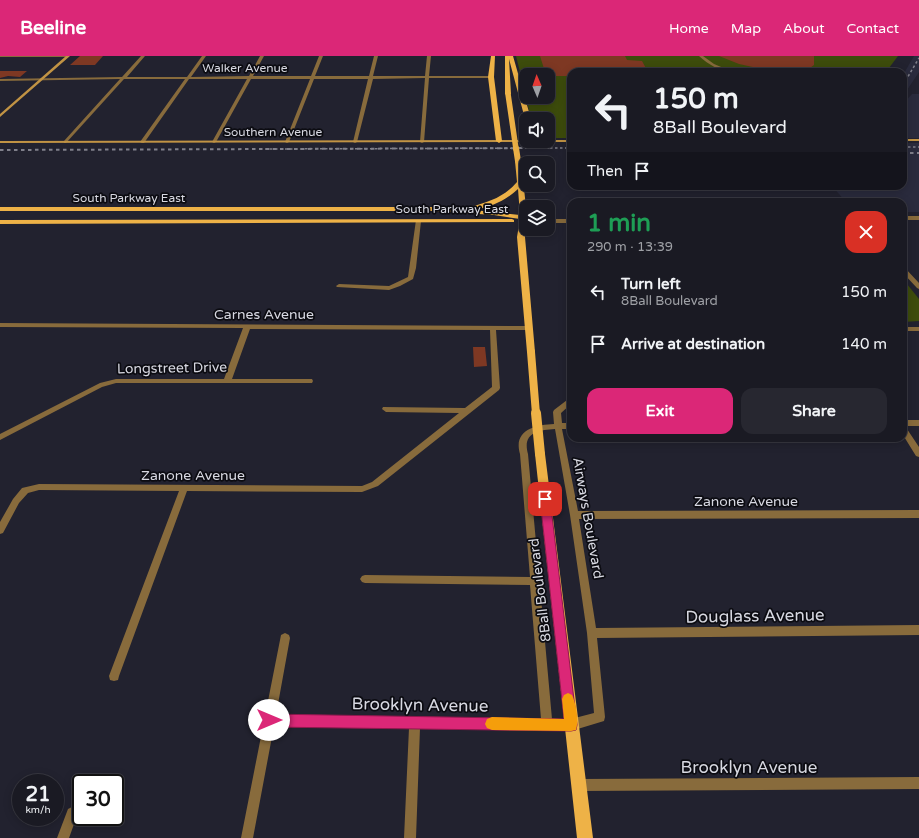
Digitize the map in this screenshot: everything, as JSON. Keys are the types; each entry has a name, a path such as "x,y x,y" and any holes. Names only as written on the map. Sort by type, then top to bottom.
{"main road":[{"path":"0,116 68,56"},
{"path":"493,56 491,77 499,141"},
{"path":"506,56 508,93"},
{"path":"511,56 526,112"},
{"path":"501,67 508,93"},
{"name":"8Ball Boulevard","path":"508,93 519,168"},
{"path":"907,140 919,140"},
{"name":"Southern Avenue","path":"0,142 519,141"},
{"name":"Southern Avenue","path":"555,141 567,141"},
{"path":"457,210 489,204 501,200 509,195 519,183"},
{"path":"263,221 267,209"},
{"name":"South Parkway East","path":"0,210 457,210 519,217"},
{"name":"South Parkway East","path":"0,222 511,221 519,219"},
{"name":"8Ball Boulevard","path":"522,236 528,328 540,454 585,838"}],"street":[{"path":"0,56 68,56"},
{"path":"66,142 143,56"},
{"path":"142,142 204,56"},
{"path":"214,142 262,56"},
{"path":"286,142 321,56"},
{"path":"355,142 376,56"},
{"path":"422,142 429,56"},
{"path":"701,56 712,65 720,68"},
{"name":"Walker Avenue","path":"0,80 250,77 491,77"},
{"path":"907,218 919,218"},
{"path":"339,286 389,288 411,278 418,221"},
{"path":"555,221 567,221"},
{"path":"907,273 919,287"},
{"name":"Carnes Avenue","path":"0,324 528,328"},
{"path":"227,381 246,327"},
{"path":"386,409 467,411 496,388 493,328"},
{"path":"907,329 919,329"},
{"name":"Longstreet Drive","path":"0,437 100,385 116,381 309,381"},
{"path":"558,426 557,412 567,403"},
{"name":"Zanone Avenue","path":"0,530 16,501 25,490 39,487 362,489 375,484 467,411"},
{"path":"907,423 919,423"},
{"name":"Airways Boulevard","path":"558,426 574,515 592,634 600,718 571,725"},
{"path":"547,725 522,444 525,434 532,430 567,426"},
{"path":"907,434 919,454"},
{"path":"114,676 184,488"},
{"name":"Zanone Avenue","path":"574,515 919,514"},
{"path":"365,579 534,580"},
{"name":"Douglass Avenue","path":"592,634 919,630"},
{"path":"247,838 285,638"},
{"name":"Brooklyn Avenue","path":"269,720 571,725"},
{"path":"410,838 415,722"},
{"name":"Brooklyn Avenue","path":"579,785 919,783"},
{"path":"63,838 72,812"}],"shaded area":[{"path":"914,56 919,56 919,72 907,90 907,68"},
{"path":"912,94 919,94 919,138 907,138 907,100"},
{"path":"907,143 919,143 919,212 907,212 907,198 842,198 836,190 907,190"}],"green space":[{"path":"516,56 898,56 889,68 567,68 567,138 555,138 555,112 529,112 528,104 555,104 555,68 519,68"},
{"path":"907,284 919,299 919,321 907,322"}],"building":[{"path":"80,56 103,56 95,65 70,65"},
{"path":"540,56 625,56 627,60 642,61 646,68 567,68 567,76 555,76 555,68 544,68"},
{"path":"719,56 814,56 814,65 810,68 757,68 739,64"},
{"path":"0,71 27,71 20,77 8,76 0,78"},
{"path":"473,347 485,347 487,366 474,367"}],"railway":[{"path":"907,78 919,58"},
{"path":"907,147 919,147"},
{"path":"364,149 550,148"},
{"path":"364,149 567,148"},
{"path":"265,149 364,149"},
{"path":"0,150 364,149"},
{"path":"910,153 919,153"}],"slow traffic":[{"path":"492,724 571,725 568,699"}],"route":[{"path":"269,720 571,725 545,499"}]}
